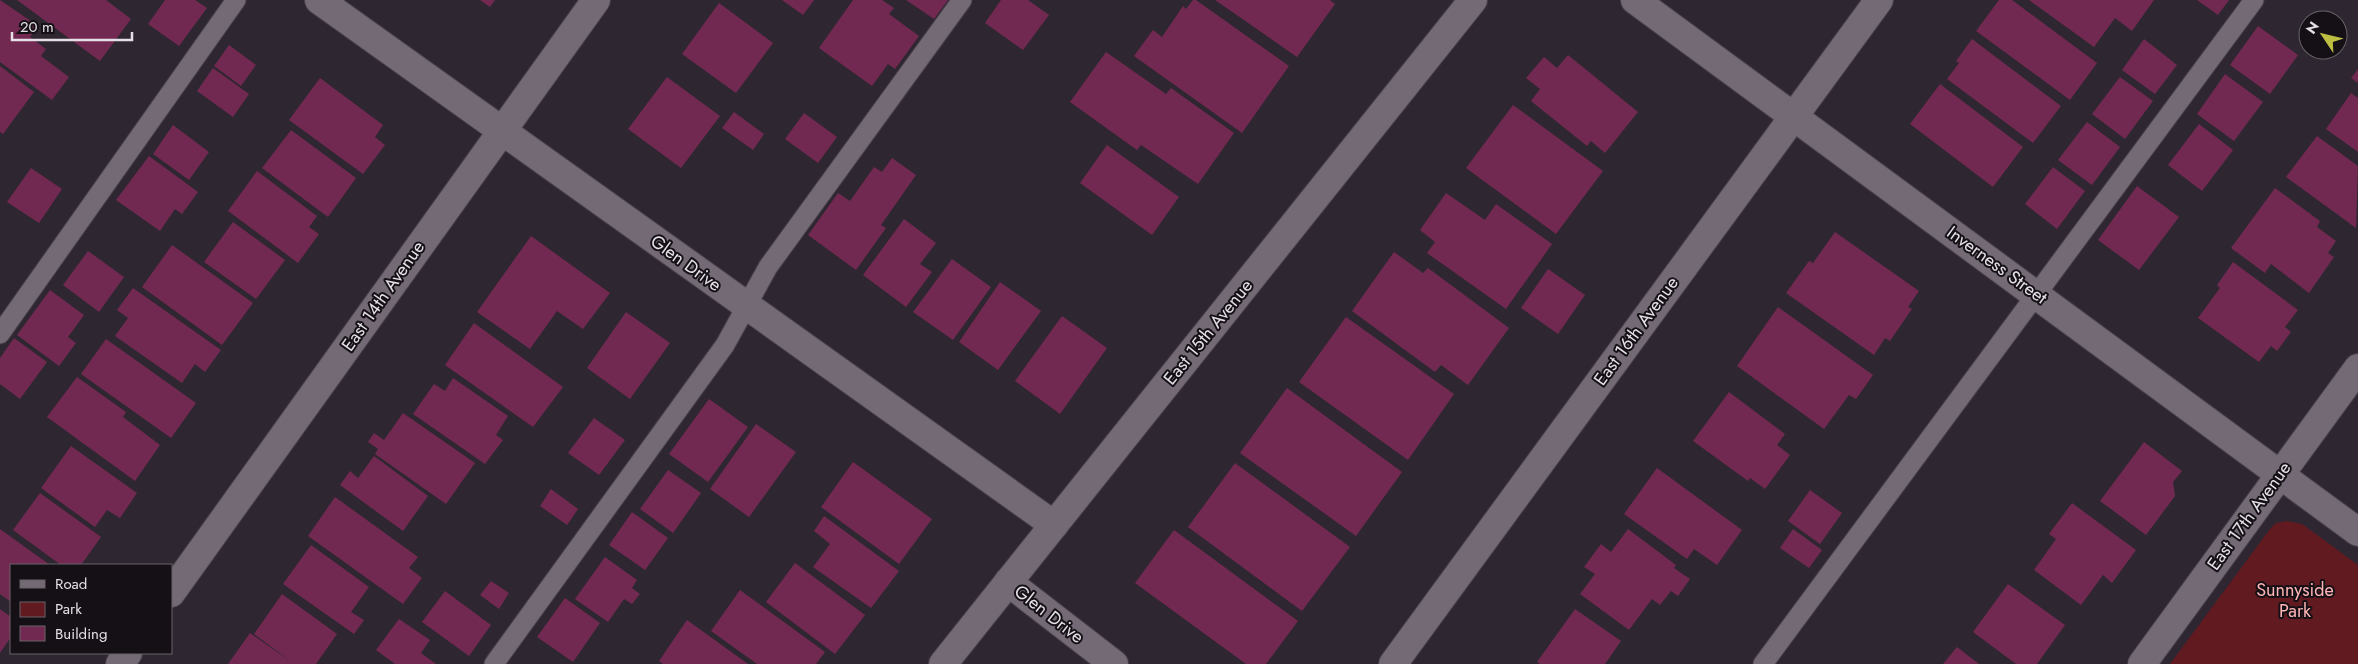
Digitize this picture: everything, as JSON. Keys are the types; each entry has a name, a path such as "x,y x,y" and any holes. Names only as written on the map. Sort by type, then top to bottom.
{"street":[{"name":"Glen Drive","path":"319,0 1054,525"},
{"name":"East 14th Avenue","path":"172,592 596,0"},
{"name":"East 15th Avenue","path":"943,664 1473,0"},
{"name":"Inverness Street","path":"1635,0 2358,532"},
{"name":"East 16th Avenue","path":"1394,664 1879,0"},
{"name":"East 17th Avenue","path":"2142,664 2358,368"},
{"name":"Glen Drive","path":"1008,582 1114,664"}],"lane":[{"path":"0,334 236,0"},
{"path":"494,664 725,345 768,267 962,0"},
{"path":"1763,664 2254,0"}],"green space":[{"name":"Sunnyside Park","path":"2287,521 2302,524 2358,565 2358,664 2170,664 2270,529 2276,523"}],"building":[{"path":"0,0 38,26 30,37 46,49 41,56 69,77 52,100 0,62"},
{"path":"17,0 106,0 131,19 100,61"},
{"path":"165,0 195,0 207,8 179,46 148,24"},
{"path":"480,0 495,0 490,7"},
{"path":"782,0 814,0 803,15"},
{"path":"853,0 882,0 894,8 889,14 919,36 895,69 888,64 872,86 819,48"},
{"path":"906,0 948,0 934,19"},
{"path":"1001,0 1028,0 1049,15 1023,50 985,23"},
{"path":"1193,0 1196,0 1289,66 1242,133 1134,56 1153,30 1162,37 1183,6 1186,9"},
{"path":"1215,0 1330,0 1335,4 1297,57"},
{"path":"1999,0 2012,0 2097,63 2070,100 1976,31"},
{"path":"2029,0 2154,0 2132,31 2115,18 2094,47"},
{"path":"2197,0 2229,0 2218,15"},
{"path":"719,3 773,43 736,93 682,54"},
{"path":"2258,26 2298,55 2270,94 2230,65"},
{"path":"1972,39 2061,106 2033,143 1947,79 1959,63 1956,61"},
{"path":"2144,39 2177,65 2155,94 2122,70"},
{"path":"229,45 256,65 241,86 214,66"},
{"path":"1106,52 1166,94 1171,88 1234,133 1198,184 1141,145 1137,150 1070,102"},
{"path":"1568,55 1638,112 1605,153 1591,141 1587,146 1531,101 1540,89 1526,78 1544,57 1557,68"},
{"path":"0,66 34,92 3,134 0,132"},
{"path":"213,68 249,94 233,117 197,91"},
{"path":"2358,69 2358,83 2351,78"},
{"path":"2225,74 2263,102 2234,141 2197,114"},
{"path":"667,77 720,116 681,168 628,129"},
{"path":"2120,77 2153,101 2125,139 2092,114"},
{"path":"320,78 383,125 375,137 385,145 363,174 289,120"},
{"path":"1940,84 2023,147 1993,187 1910,124"},
{"path":"2351,93 2358,98 2358,152 2326,129"},
{"path":"1513,105 1603,171 1556,234 1466,168"},
{"path":"734,112 764,134 753,150 722,128"},
{"path":"804,113 837,137 818,163 785,139"},
{"path":"2087,122 2120,147 2092,185 2058,160"},
{"path":"2199,124 2233,150 2202,191 2168,165"},
{"path":"173,125 209,152 189,180 153,154"},
{"path":"291,130 356,178 328,217 262,168"},
{"path":"2317,136 2358,166 2356,228 2286,177"},
{"path":"1107,145 1179,197 1152,235 1080,183"},
{"path":"149,156 198,192 182,214 175,209 160,231 116,200"},
{"path":"892,158 916,175 881,225 886,228 856,270 808,235 838,193 850,201 874,167 882,172"},
{"path":"2053,167 2085,191 2057,229 2025,204"},
{"path":"31,168 62,189 39,223 7,202"},
{"path":"257,171 317,216 309,227 319,234 298,263 228,211"},
{"path":"2137,186 2179,217 2139,270 2098,240"},
{"path":"2275,188 2320,221 2317,227 2336,241 2328,253 2334,257 2309,293 2271,264 2265,273 2231,248"},
{"path":"1446,193 1485,220 1496,204 1552,244 1506,309 1427,253 1435,242 1420,230"},
{"path":"904,219 936,243 920,264 932,272 906,307 863,275"},
{"path":"233,222 285,260 256,299 204,262"},
{"path":"1835,232 1919,291 1908,307 1912,309 1890,341 1885,338 1874,355 1786,293 1809,261 1813,263"},
{"path":"531,236 610,293 583,329 557,311 530,349 477,312"},
{"path":"172,245 253,303 222,345 142,287"},
{"path":"88,251 124,277 99,312 63,285"},
{"path":"1394,252 1423,273 1428,268 1509,328 1468,385 1441,365 1435,372 1352,311"},
{"path":"952,259 991,287 953,340 913,312"},
{"path":"2233,262 2298,310 2285,327 2291,332 2277,351 2271,346 2259,362 2198,318 2220,288 2217,285"},
{"path":"1548,269 1585,295 1558,334 1521,308"},
{"path":"1000,282 1041,311 998,370 959,342"},
{"path":"133,288 221,350 205,372 195,364 182,383 115,336 128,318 117,310"},
{"path":"50,290 84,315 68,337 76,343 59,366 17,335"},
{"path":"1778,307 1873,375 1856,399 1849,395 1824,429 1737,366"},
{"path":"626,312 670,343 630,399 587,368"},
{"path":"1062,316 1107,348 1060,414 1015,381"},
{"path":"1346,317 1454,394 1408,460 1299,382"},
{"path":"474,323 563,387 533,427 445,365"},
{"path":"14,338 47,362 20,399 0,384 0,358"},
{"path":"106,339 196,403 171,438 81,374"},
{"path":"77,377 126,412 123,417 160,445 135,481 47,417"},
{"path":"453,378 508,416 496,435 503,440 485,464 413,414 434,384 445,391"},
{"path":"1287,388 1402,472 1356,536 1240,453"},
{"path":"1729,392 1785,434 1777,445 1790,455 1765,489 1750,478 1748,481 1693,441"},
{"path":"709,399 748,427 708,482 669,454"},
{"path":"403,413 475,463 446,504 375,454 378,449 368,442 374,433 384,440"},
{"path":"594,418 625,440 599,475 568,453"},
{"path":"756,424 796,452 749,517 710,489"},
{"path":"2144,442 2182,471 2173,482 2175,496 2146,535 2100,501"},
{"path":"71,446 137,493 120,518 107,510 95,527 41,488"},
{"path":"374,456 428,496 403,531 340,485 350,471 358,478"},
{"path":"853,462 932,519 899,564 821,507"},
{"path":"1235,463 1350,547 1302,611 1188,527"},
{"path":"1657,468 1742,530 1717,565 1694,549 1687,559 1624,514"},
{"path":"668,470 701,493 673,533 640,509"},
{"path":"551,489 578,509 567,525 540,506"},
{"path":"1810,490 1842,513 1820,544 1788,521"},
{"path":"40,493 101,537 82,564 60,564 13,530"},
{"path":"335,497 418,557 409,568 422,578 403,604 308,536"},
{"path":"2072,503 2136,550 2112,583 2103,575 2081,605 2034,570 2056,539 2049,534"},
{"path":"632,512 668,538 645,570 609,545"},
{"path":"824,516 899,571 871,608 813,567 830,544 814,531"},
{"path":"0,529 49,564 10,564 10,601 0,594"},
{"path":"1628,529 1676,565 1674,568 1690,579 1678,596 1671,591 1660,605 1652,599 1629,630 1580,594 1595,574 1584,567 1601,544 1611,552"},
{"path":"1793,529 1822,550 1809,568 1780,548"},
{"path":"1174,530 1298,621 1266,664 1246,664 1135,583"},
{"path":"311,545 369,587 351,612 364,620 354,634 283,584"},
{"path":"605,557 637,580 632,588 640,594 632,604 624,599 608,622 575,599"},
{"path":"795,563 865,615 835,654 766,602"},
{"path":"491,581 509,593 499,609 480,595"},
{"path":"2008,584 2065,625 2037,664 2016,664 1973,632"},
{"path":"740,590 825,652 816,664 757,664 711,631"},
{"path":"445,591 491,625 469,656 422,622"},
{"path":"282,594 337,634 316,664 228,664 250,633 293,663 254,634"},
{"path":"565,598 600,623 573,662 537,637"},
{"path":"0,609 10,616 10,638 0,653"},
{"path":"1575,609 1621,641 1605,664 1540,664 1537,662"},
{"path":"399,619 430,640 421,653 436,664 395,664 376,650"},
{"path":"687,620 748,664 663,664 659,661"},
{"path":"1957,647 1979,664 1943,664"}]}
